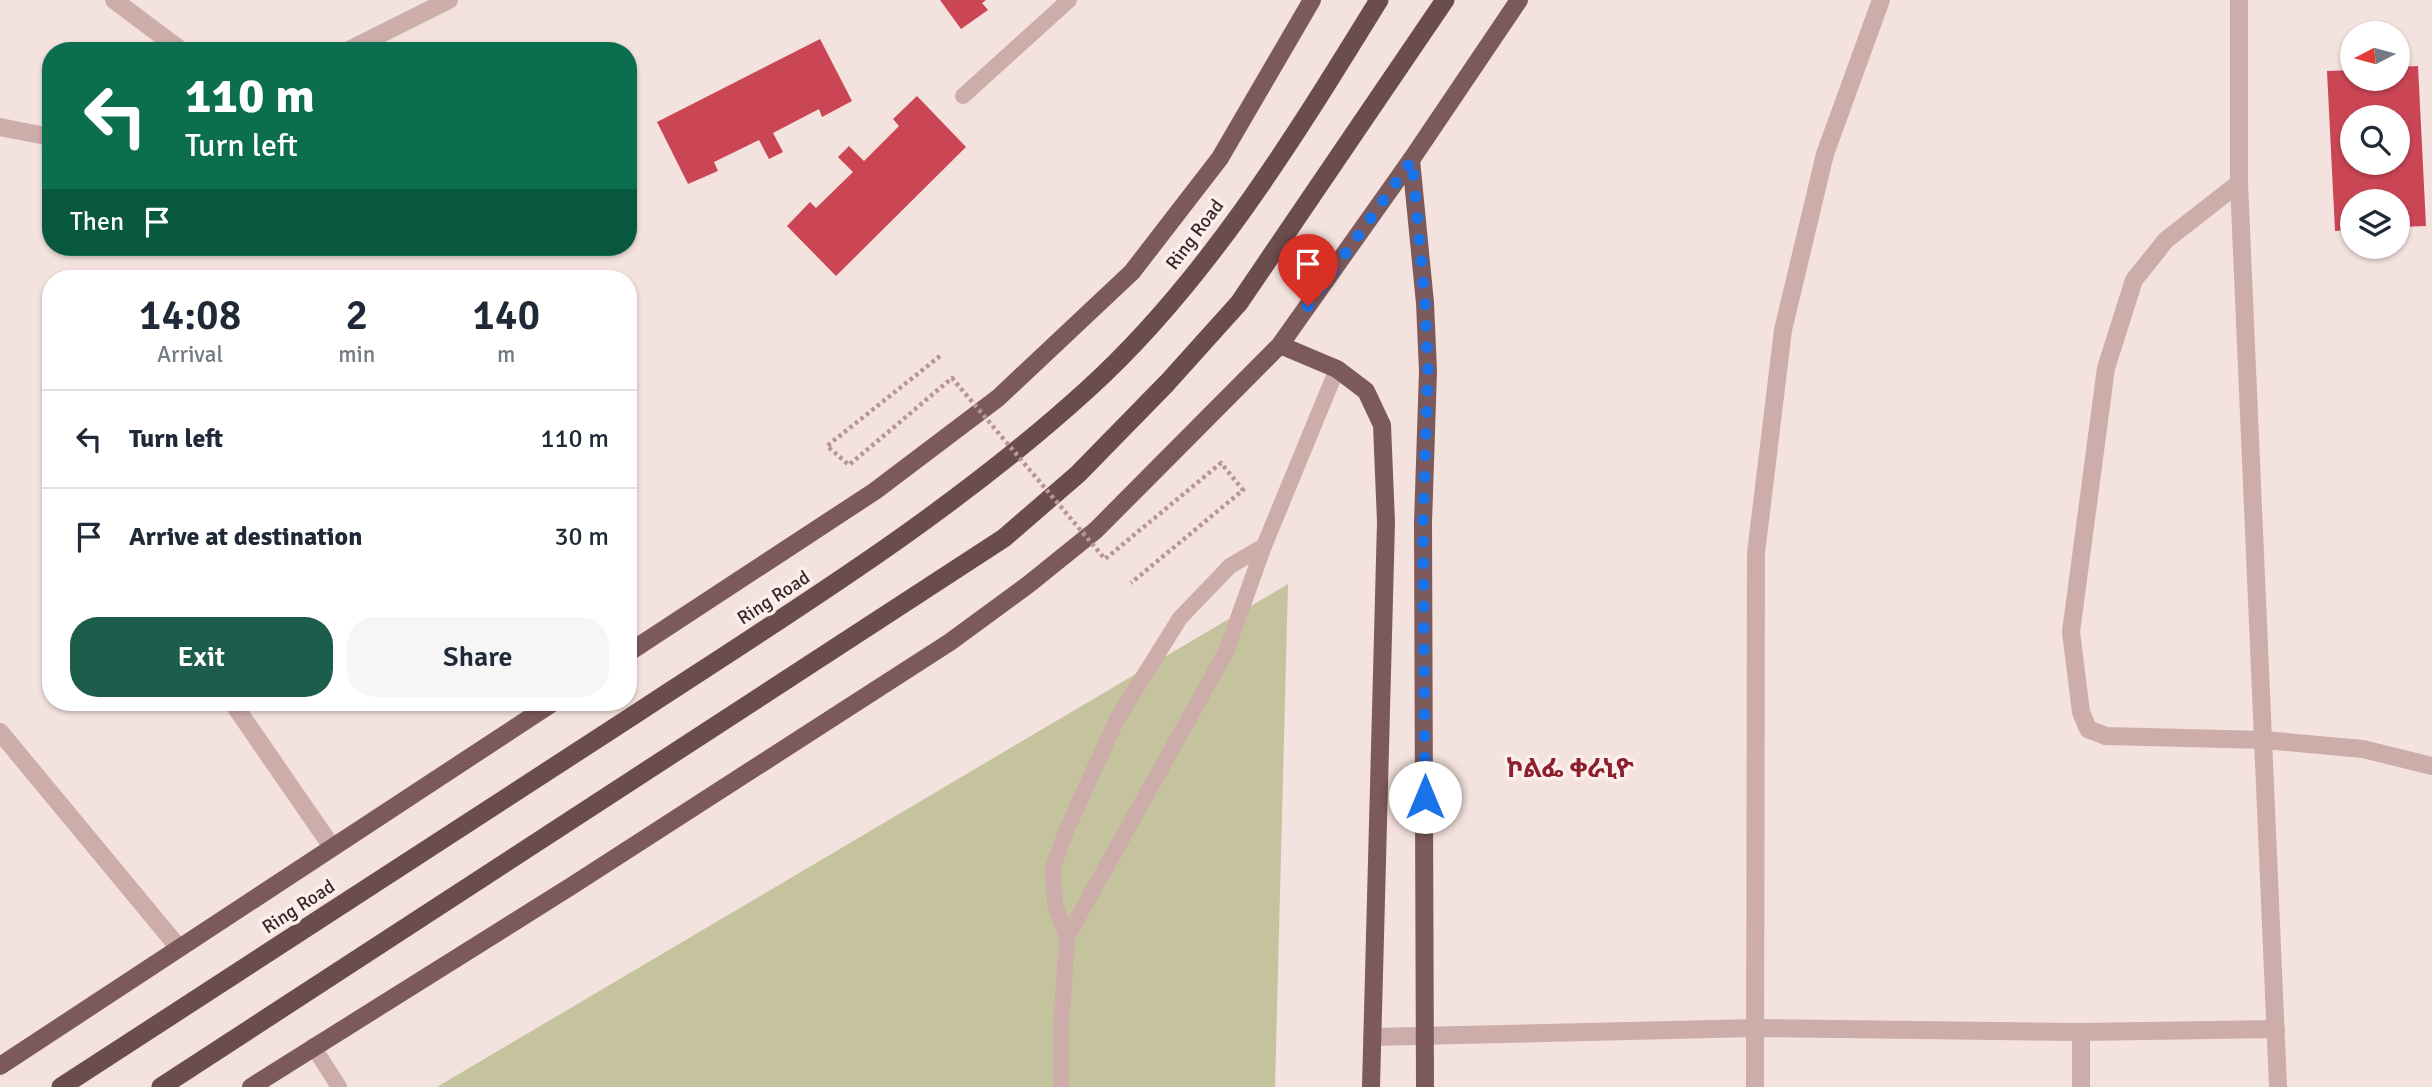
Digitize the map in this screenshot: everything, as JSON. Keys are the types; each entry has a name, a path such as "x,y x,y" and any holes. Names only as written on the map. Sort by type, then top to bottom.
{"highway":[{"name":"Ring Road","path":"61,1087 857,569 998,465 1090,388 1179,293 1251,194 1379,0"},
{"path":"161,1087 1004,538 1078,474 1167,383 1239,303 1445,0"}],"main road":[{"path":"637,647 875,491 988,406 1123,281 1220,158 1312,0"},
{"path":"251,1087 573,885 950,642 1096,530 1280,345 1412,160 1520,0"},
{"path":"1412,160 1425,303 1428,371 1423,523 1425,1087"},
{"path":"1280,345 1338,369 1366,391 1382,425 1386,522 1371,1087"},
{"path":"0,1066 540,711"}],"street":[{"path":"114,0 170,42"},
{"path":"365,42 449,0"},
{"path":"1755,1087 1756,553 1759,527 1783,330 1825,154 1881,0"},
{"path":"2239,0 2239,183 2278,1087"},
{"path":"0,127 42,135"},
{"path":"2239,183 2166,240 2134,280 2106,368 2071,632 2081,712 2088,729 2106,736 2264,740 2363,749 2432,766"},
{"path":"238,711 332,847"},
{"path":"0,733 179,948"},
{"path":"1372,1037 1755,1028 2081,1032 2276,1029"},
{"path":"2081,1032 2081,1087"}],"lane":[{"path":"963,96 1069,0"},
{"path":"1067,937 1226,652 1264,546 1338,369"},
{"path":"1061,1087 1060,1027 1067,937 1055,904 1053,867 1117,719 1180,618 1230,566 1264,546"},
{"path":"313,1046 340,1087"}],"path":[{"path":"940,356 827,446 849,465 952,378 1105,559 1221,463 1243,489 1131,583"}],"green space":[{"path":"1288,584 1275,1087 437,1087"}],"building":[{"path":"940,0 986,0 982,3 988,10 961,29"},
{"path":"820,39 852,101 822,117 819,109 773,133 783,152 769,159 759,140 714,162 718,171 688,184 657,122"},
{"path":"2410,66 2418,66 2426,226 2410,227 2410,189 2340,189 2340,231 2335,231 2327,71 2340,70 2340,91 2410,91"},
{"path":"917,96 966,147 836,276 787,226 810,202 816,208 853,172 838,157 849,146 864,161 899,126 893,119"}],"district":[{"name":"ኮልፌ ቀራኒዮ","path":"1570,768"}],"route":[{"path":"1308,306 1412,160 1425,303 1428,371 1423,523 1425,797"}]}
